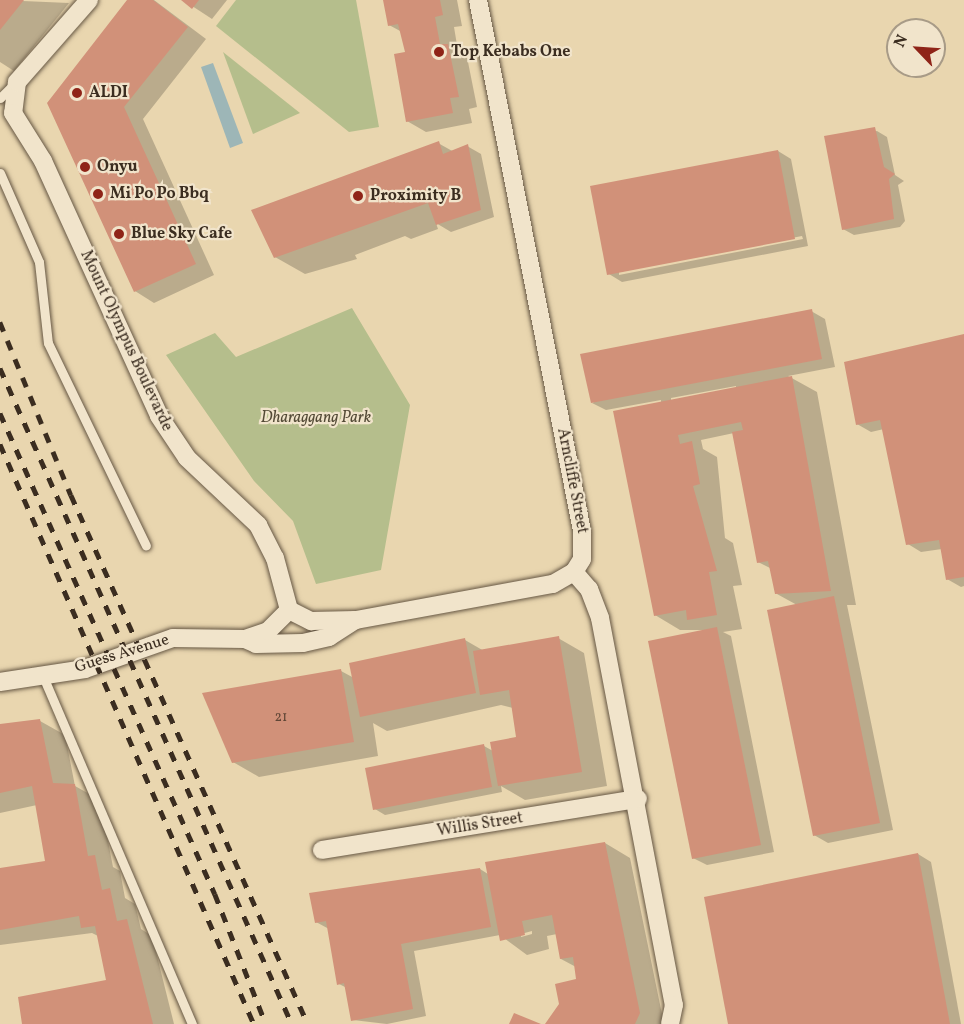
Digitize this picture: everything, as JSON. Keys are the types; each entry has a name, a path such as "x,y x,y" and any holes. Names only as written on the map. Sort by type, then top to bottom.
{"street":[{"path":"8,81 89,0"},
{"name":"Arncliffe Street","path":"478,0 582,531 584,550 574,572"},
{"name":"Mount Olympus Boulevarde","path":"8,81 7,110 43,161 159,416 187,458 258,525 275,558 289,610"},
{"path":"574,572 590,589 600,618 638,799 674,1005 670,1024"},
{"name":"Guess Avenue","path":"0,682 85,669 173,638 244,639 268,631 289,610 311,621 356,620 553,584 574,572"},
{"name":"Guess Avenue","path":"244,639 256,644 303,643 329,637 356,620"},
{"name":"Willis Street","path":"322,850 638,799"}],"lane":[{"path":"0,98 8,81"},
{"path":"0,173 39,262 48,343 146,546"},
{"path":"42,674 192,1024"}],"green space":[{"path":"236,0 356,0 379,127 349,132 216,26"},
{"path":"223,52 300,113 253,134"},
{"name":"Dharaggang Park","path":"352,308 410,405 381,570 316,584 293,521 254,481 166,355 215,333 236,357"}],"water":[{"path":"213,63 243,143 230,148 201,67"}],"building":[{"path":"0,0 24,0 0,30"},
{"path":"127,0 153,0 188,27 124,107 196,264 134,292 47,103"},
{"path":"181,0 199,0 192,9"},
{"path":"383,0 440,0 443,15 435,17 440,44 448,44 459,97 450,98 453,113 406,122 394,54 405,52 398,24 388,26"},
{"path":"875,127 884,167 895,174 889,179 894,219 842,230 824,136"},
{"name":"Proximity B","path":"439,141 443,154 468,144 481,210 436,225 428,203 274,258 251,210"},
{"path":"778,150 795,239 607,275 590,186"},
{"path":"812,309 822,359 591,403 580,354"},
{"path":"964,334 964,577 946,580 939,540 906,545 880,420 856,425 844,362"},
{"path":"792,376 831,591 775,594 768,561 757,563 732,432 743,430 741,422 678,435 680,444 692,441 700,484 693,486 717,571 709,572 717,615 687,620 686,610 654,616 613,411"},
{"path":"834,596 880,823 813,836 767,610"},
{"path":"717,627 761,845 692,859 648,641"},
{"path":"559,636 582,772 498,786 490,742 516,737 509,690 480,695 473,651"},
{"path":"465,638 476,693 360,717 349,663"},
{"path":"341,669 354,742 232,763 202,693"},
{"path":"40,719 53,783 75,784 88,856 95,855 102,890 110,888 117,921 127,919 153,1024 22,1024 18,997 106,980 95,926 81,928 79,916 0,930 0,868 45,861 32,786 0,793 0,724"},
{"path":"484,744 492,787 373,810 365,768"},
{"path":"605,842 640,1013 635,1024 545,1024 559,1004 555,984 576,979 573,957 560,959 552,915 522,921 525,935 500,941 485,862"},
{"path":"918,853 950,1024 728,1024 704,897"},
{"path":"480,868 491,927 401,944 413,1009 351,1021 344,983 337,985 326,921 315,923 309,893"},
{"path":"514,1013 541,1024 509,1024"}],"railway":[{"path":"0,322 71,495 308,1024"},
{"path":"0,368 292,1024"},
{"path":"0,413 215,894 266,1024"},
{"path":"0,444 254,1024"}],"place":[{"name":"Top Kebabs One","path":"439,52"},
{"name":"ALDI","path":"77,93"},
{"name":"Onyu","path":"85,167"},
{"name":"Mi Po Po Bbq","path":"98,194"},
{"name":"Proximity B","path":"358,196"},
{"name":"Blue Sky Cafe","path":"119,234"}]}
